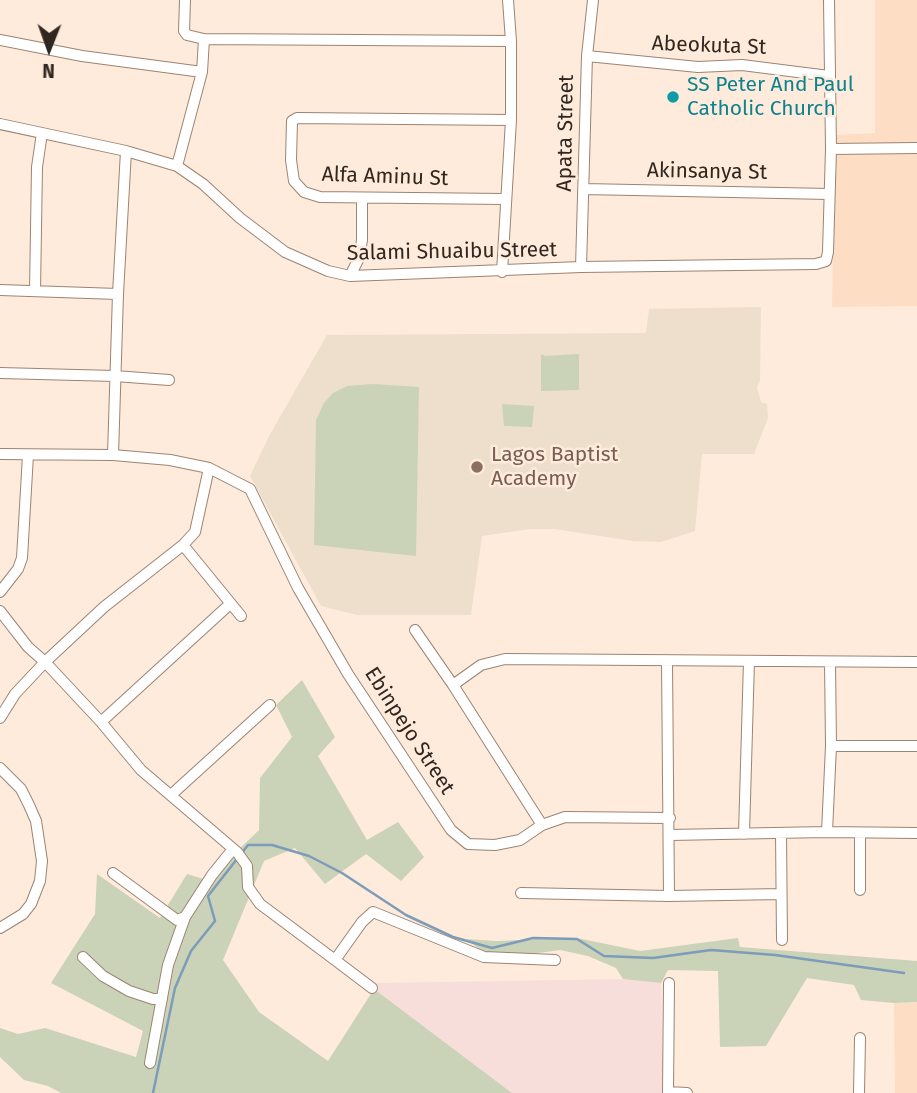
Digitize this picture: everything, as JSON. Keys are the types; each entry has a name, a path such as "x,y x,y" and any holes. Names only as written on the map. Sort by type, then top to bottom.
{"street":[{"path":"185,0 184,32 204,39 512,41"},
{"path":"502,272 511,120 512,41 508,0"},
{"name":"Apata Street","path":"580,267 587,56 593,0"},
{"path":"829,0 829,194"},
{"path":"177,166 202,72 204,39"},
{"path":"0,40 82,56 202,72"},
{"name":"Abeokuta St","path":"587,56 698,67 742,65 829,76"},
{"name":"Alfa Aminu St","path":"505,200 320,197 304,192 294,181 291,159 292,121 297,118 511,120"},
{"name":"Salami Shuaibu Street","path":"0,124 126,151 177,166 203,184 240,218 285,252 328,271 350,276 580,267 816,264 826,261 828,252 829,194"},
{"path":"35,291 37,167 42,133"},
{"path":"831,149 917,148"},
{"path":"113,455 126,151"},
{"name":"Akinsanya St","path":"584,189 829,194"},
{"path":"350,276 361,249 362,198"},
{"path":"0,290 118,294"},
{"path":"0,373 169,380"},
{"name":"Ebinpejo Street","path":"0,454 113,455 170,460 209,468 250,489 298,588 348,674 451,830 468,844 495,845 520,840 542,825 565,817 670,818"},
{"path":"0,592 18,569 22,558 28,455"},
{"path":"0,718 15,694 45,662 104,607 183,545 195,531 199,523 209,468"},
{"path":"183,545 240,616"},
{"path":"101,722 230,604"},
{"path":"0,611 28,647 101,722 141,770 235,850 247,866 248,887 260,904 372,988"},
{"path":"415,630 542,825"},
{"path":"453,685 481,665 492,661 917,662"},
{"path":"667,661 669,896"},
{"path":"744,834 749,661"},
{"path":"827,832 831,746 830,662"},
{"path":"171,795 270,705"},
{"path":"831,746 917,746"},
{"path":"0,768 21,789 29,805 40,841 42,861 40,881 31,904 23,914 0,928"},
{"path":"781,833 782,940"},
{"path":"860,833 860,890"},
{"path":"670,835 917,833"},
{"path":"150,1063 168,965 185,917 212,875 235,850"},
{"path":"113,873 177,920 185,917"},
{"path":"521,893 669,896 782,894"},
{"path":"335,960 362,922 373,912 484,957 555,960"},
{"path":"83,957 103,976 129,991 153,999 162,999"},
{"path":"668,983 668,1092 687,1093"},
{"path":"859,1093 860,1038"}],"shaded area":[{"path":"875,0 917,0 917,306 832,307 835,135 875,133"},
{"name":"Lagos Baptist Academy","path":"761,307 760,381 757,387 761,402 767,404 768,418 754,454 702,454 695,531 661,542 633,541 554,529 530,529 482,536 471,615 357,615 321,606 250,476 269,436 327,335 646,333 649,309"},
{"path":"623,979 661,983 663,1093 512,1093 374,989 375,983"},
{"path":"917,1002 917,1093 895,1093 894,1003"}],"green space":[{"path":"541,354 579,354 579,390 541,391"},
{"path":"373,384 419,387 416,556 314,545 316,420 324,403 333,393 347,386"},
{"path":"502,404 534,406 532,427 504,426"},
{"path":"302,680 335,737 318,756 367,840 398,822 424,857 401,881 366,854 325,884 295,848 264,861 223,960 259,1012 328,1061 374,989 512,1093 61,1093 48,1086 24,1080 0,1057 0,1028 18,1034 45,1028 136,1057 143,1031 51,983 95,914 97,874 160,918 187,874 207,880 259,830 260,778 292,737 276,705"},
{"path":"577,938 640,951 738,938 740,947 917,961 917,1002 861,1000 854,985 807,978 766,1046 720,1047 718,971 668,970 661,983 623,979 616,968 588,956 560,950 523,955 483,952 466,939 496,941"}],"waterway":[{"path":"241,854 248,845 272,845 309,856 342,873 406,915 453,937 492,948 533,938 577,939 604,956 653,958 711,950 775,955 904,973"},
{"path":"153,1093 175,988 191,951 215,921 208,896 237,859"}],"place":[{"name":"SS Peter And Paul Catholic Church","path":"673,97"},
{"name":"Lagos Baptist Academy","path":"477,467"}]}
